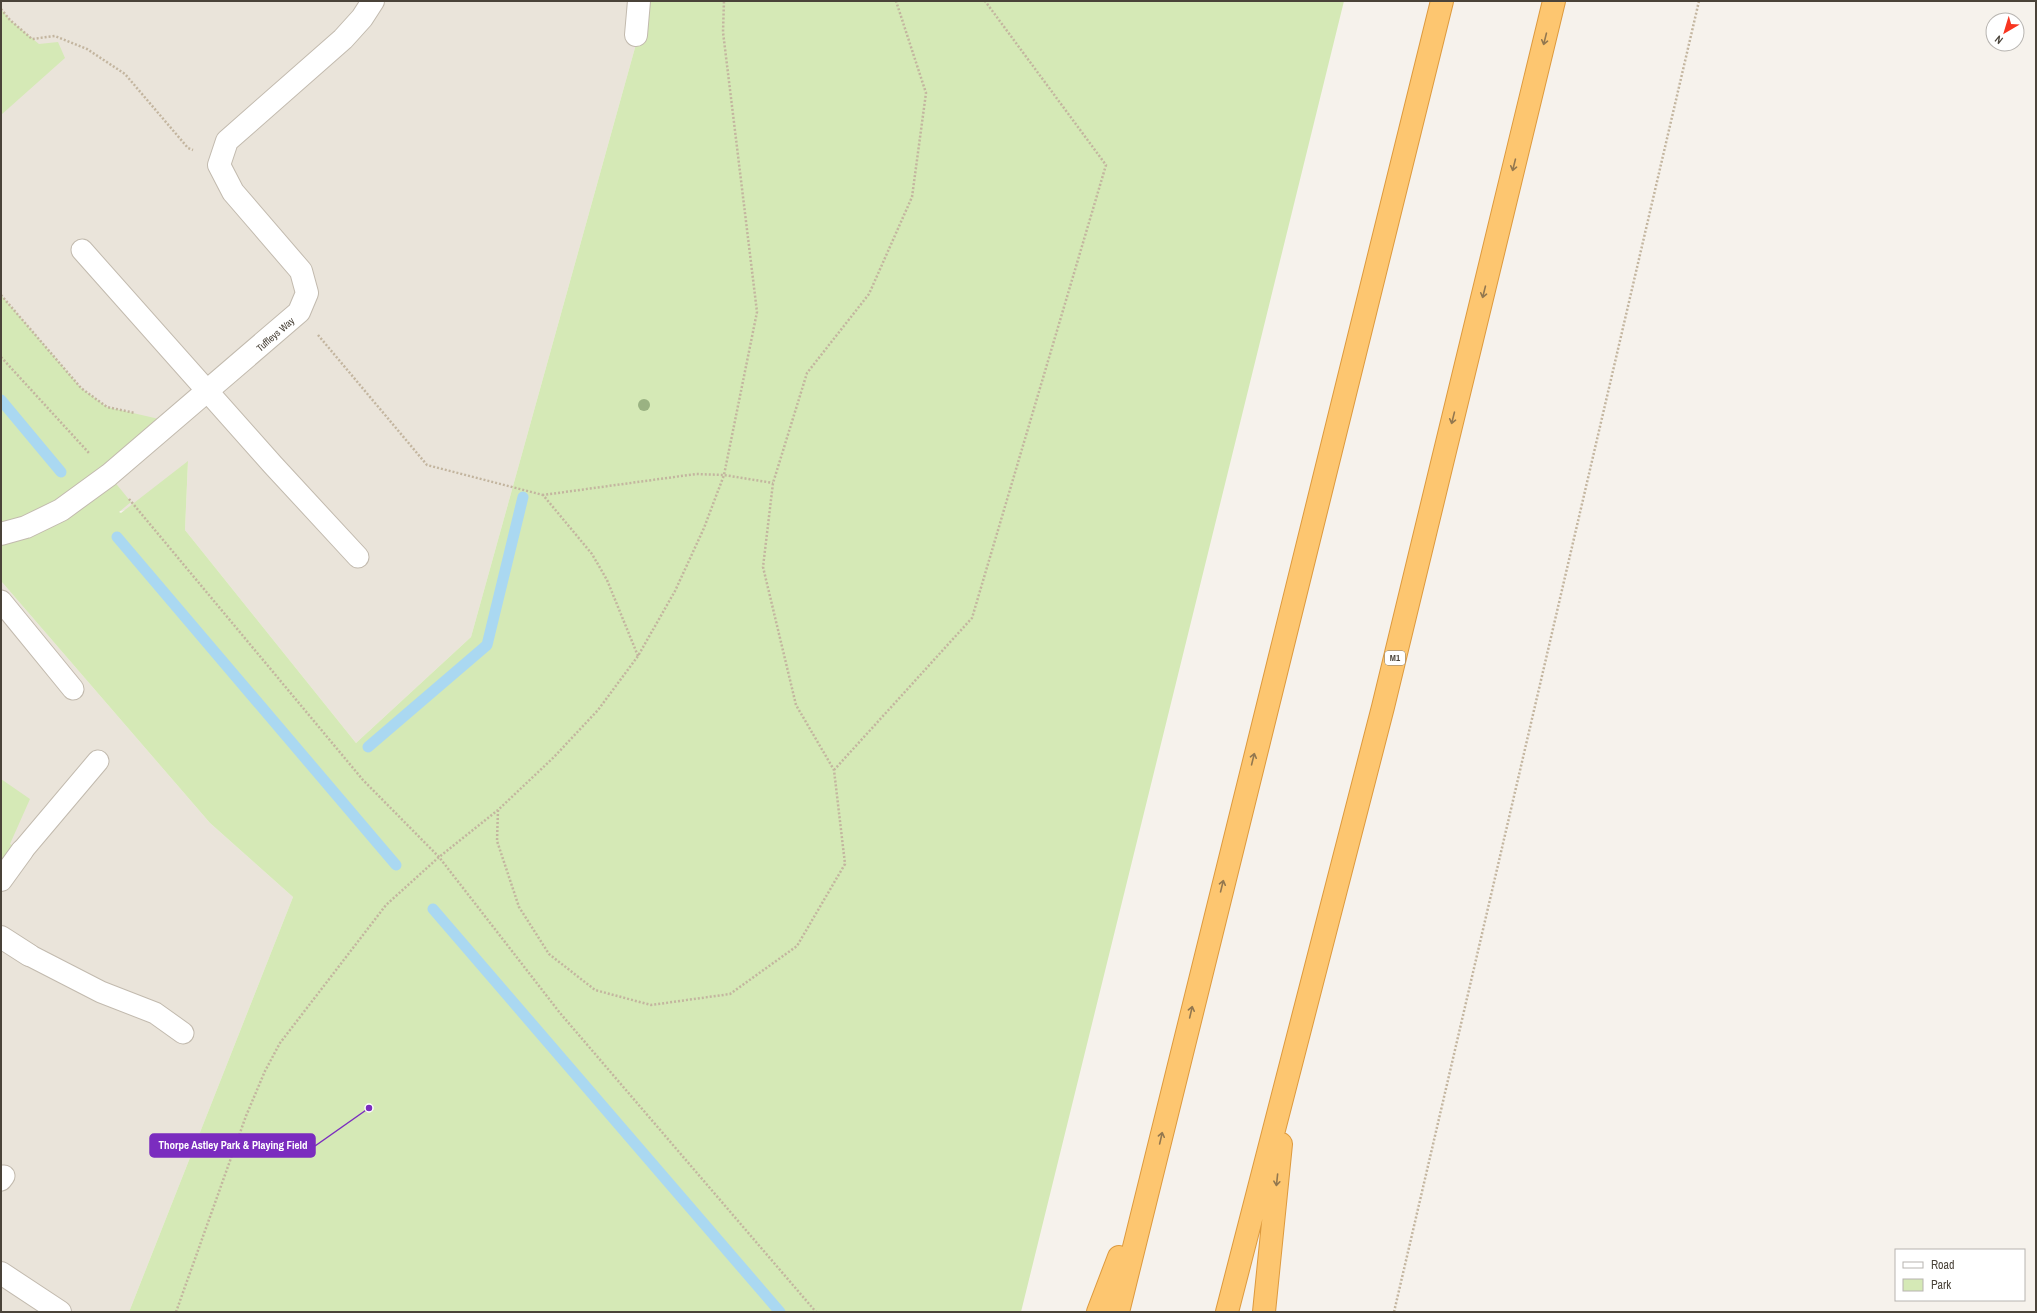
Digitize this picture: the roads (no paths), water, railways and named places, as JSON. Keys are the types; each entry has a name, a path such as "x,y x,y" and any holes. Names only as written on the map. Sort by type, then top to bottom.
{"highway":[{"path":"1118,1312 1193,1003 1442,1"},
{"name":"M1","path":"1227,1312 1383,707 1554,1"},
{"path":"1264,1312 1288,1071"},
{"path":"1098,1312 1156,1160"}],"street":[{"name":"Tuffleys Way","path":"1,534 26,528 60,510 109,475 299,312 307,293 301,271 233,192 219,165 227,141 343,39 362,18 373,1"},
{"path":"636,35 639,1"},
{"path":"1,880 22,851"},
{"path":"1,937 29,955"},
{"path":"1,1273 31,1305 60,1312"}],"lane":[{"path":"82,250 273,465 358,557"},
{"path":"1,601 73,689"},
{"path":"22,851 98,761"},
{"path":"29,955 101,992 155,1012 183,1033"}],"waterway":[{"path":"1,400 61,472"},
{"path":"368,747 487,645 523,497"},
{"path":"117,537 396,865"},
{"path":"433,909 780,1312"}],"place":[{"name":"Thorpe Astley Park & Playing Field","path":"369,1108"}]}
